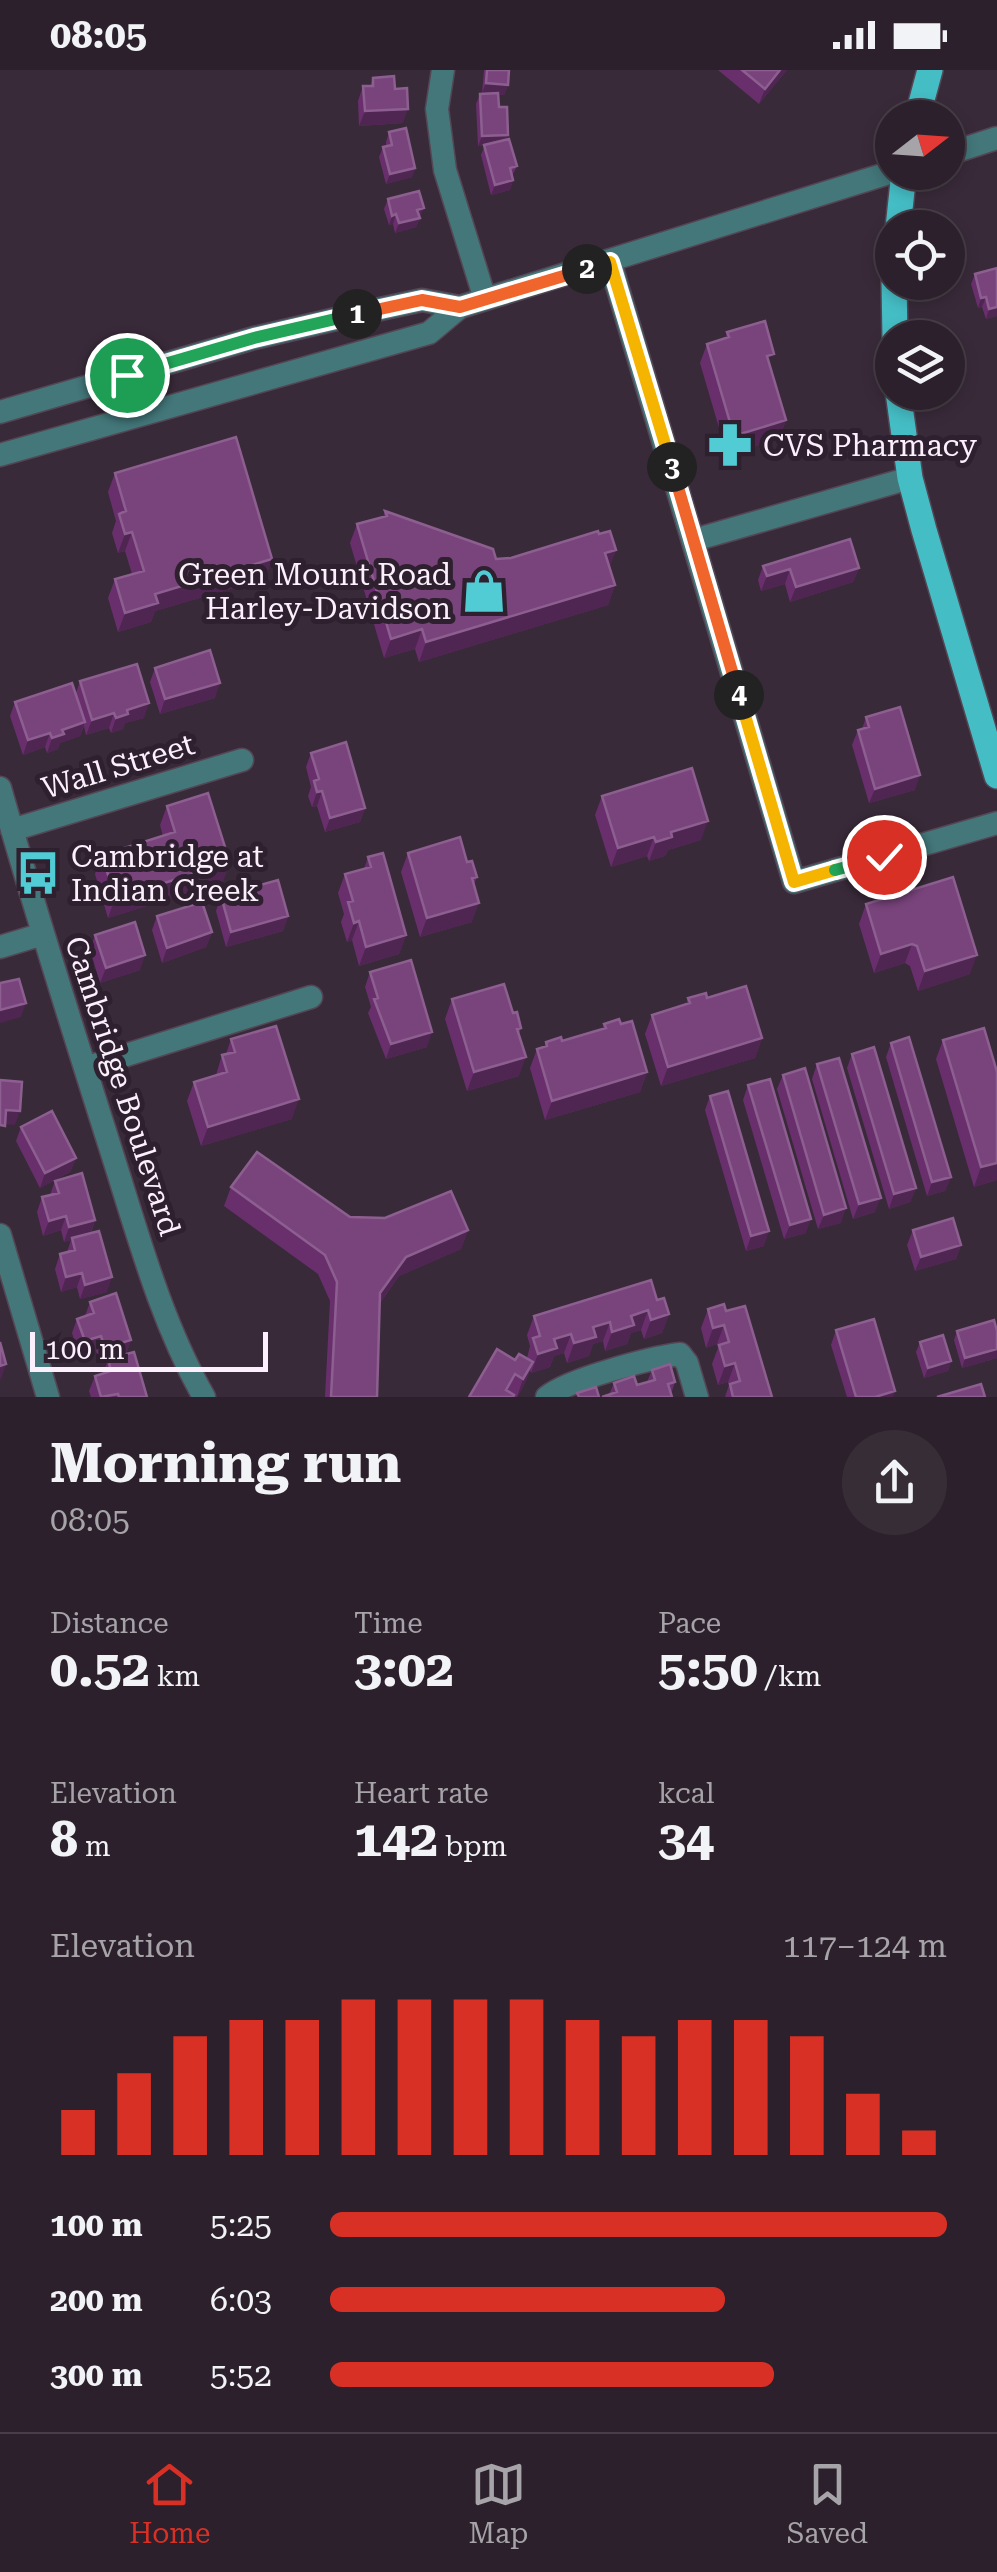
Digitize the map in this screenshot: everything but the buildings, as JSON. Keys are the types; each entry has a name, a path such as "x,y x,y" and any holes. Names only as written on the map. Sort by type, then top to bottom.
{"main road":[{"path":"922,100 930,70"},
{"path":"901,410 910,478 997,776"}],"street":[{"path":"443,70 437,109 445,170 486,299"},
{"path":"965,148 997,138"},
{"path":"0,455 429,333 460,307 875,177"},
{"path":"610,262 794,882 997,823"},
{"path":"0,412 308,325 422,300 460,307"},
{"path":"694,540 910,478"},
{"name":"Wall Street","path":"12,830 242,760"},
{"name":"Cambridge Boulevard","path":"0,788 85,1068 175,1341 204,1397"},
{"path":"0,948 43,934"},
{"path":"85,1068 311,997"},
{"path":"0,1234 48,1397"},
{"path":"547,1397 565,1386 680,1354 687,1363 696,1397"}],"place":[{"name":"CVS Pharmacy","path":"730,445"},
{"name":"Green Mount Road Harley-Davidson","path":"484,591"},
{"name":"Cambridge at Indian Creek","path":"38,873"}],"route":[{"path":"127,375 254,338 422,300 460,307 610,262 794,882 884,857"}]}
